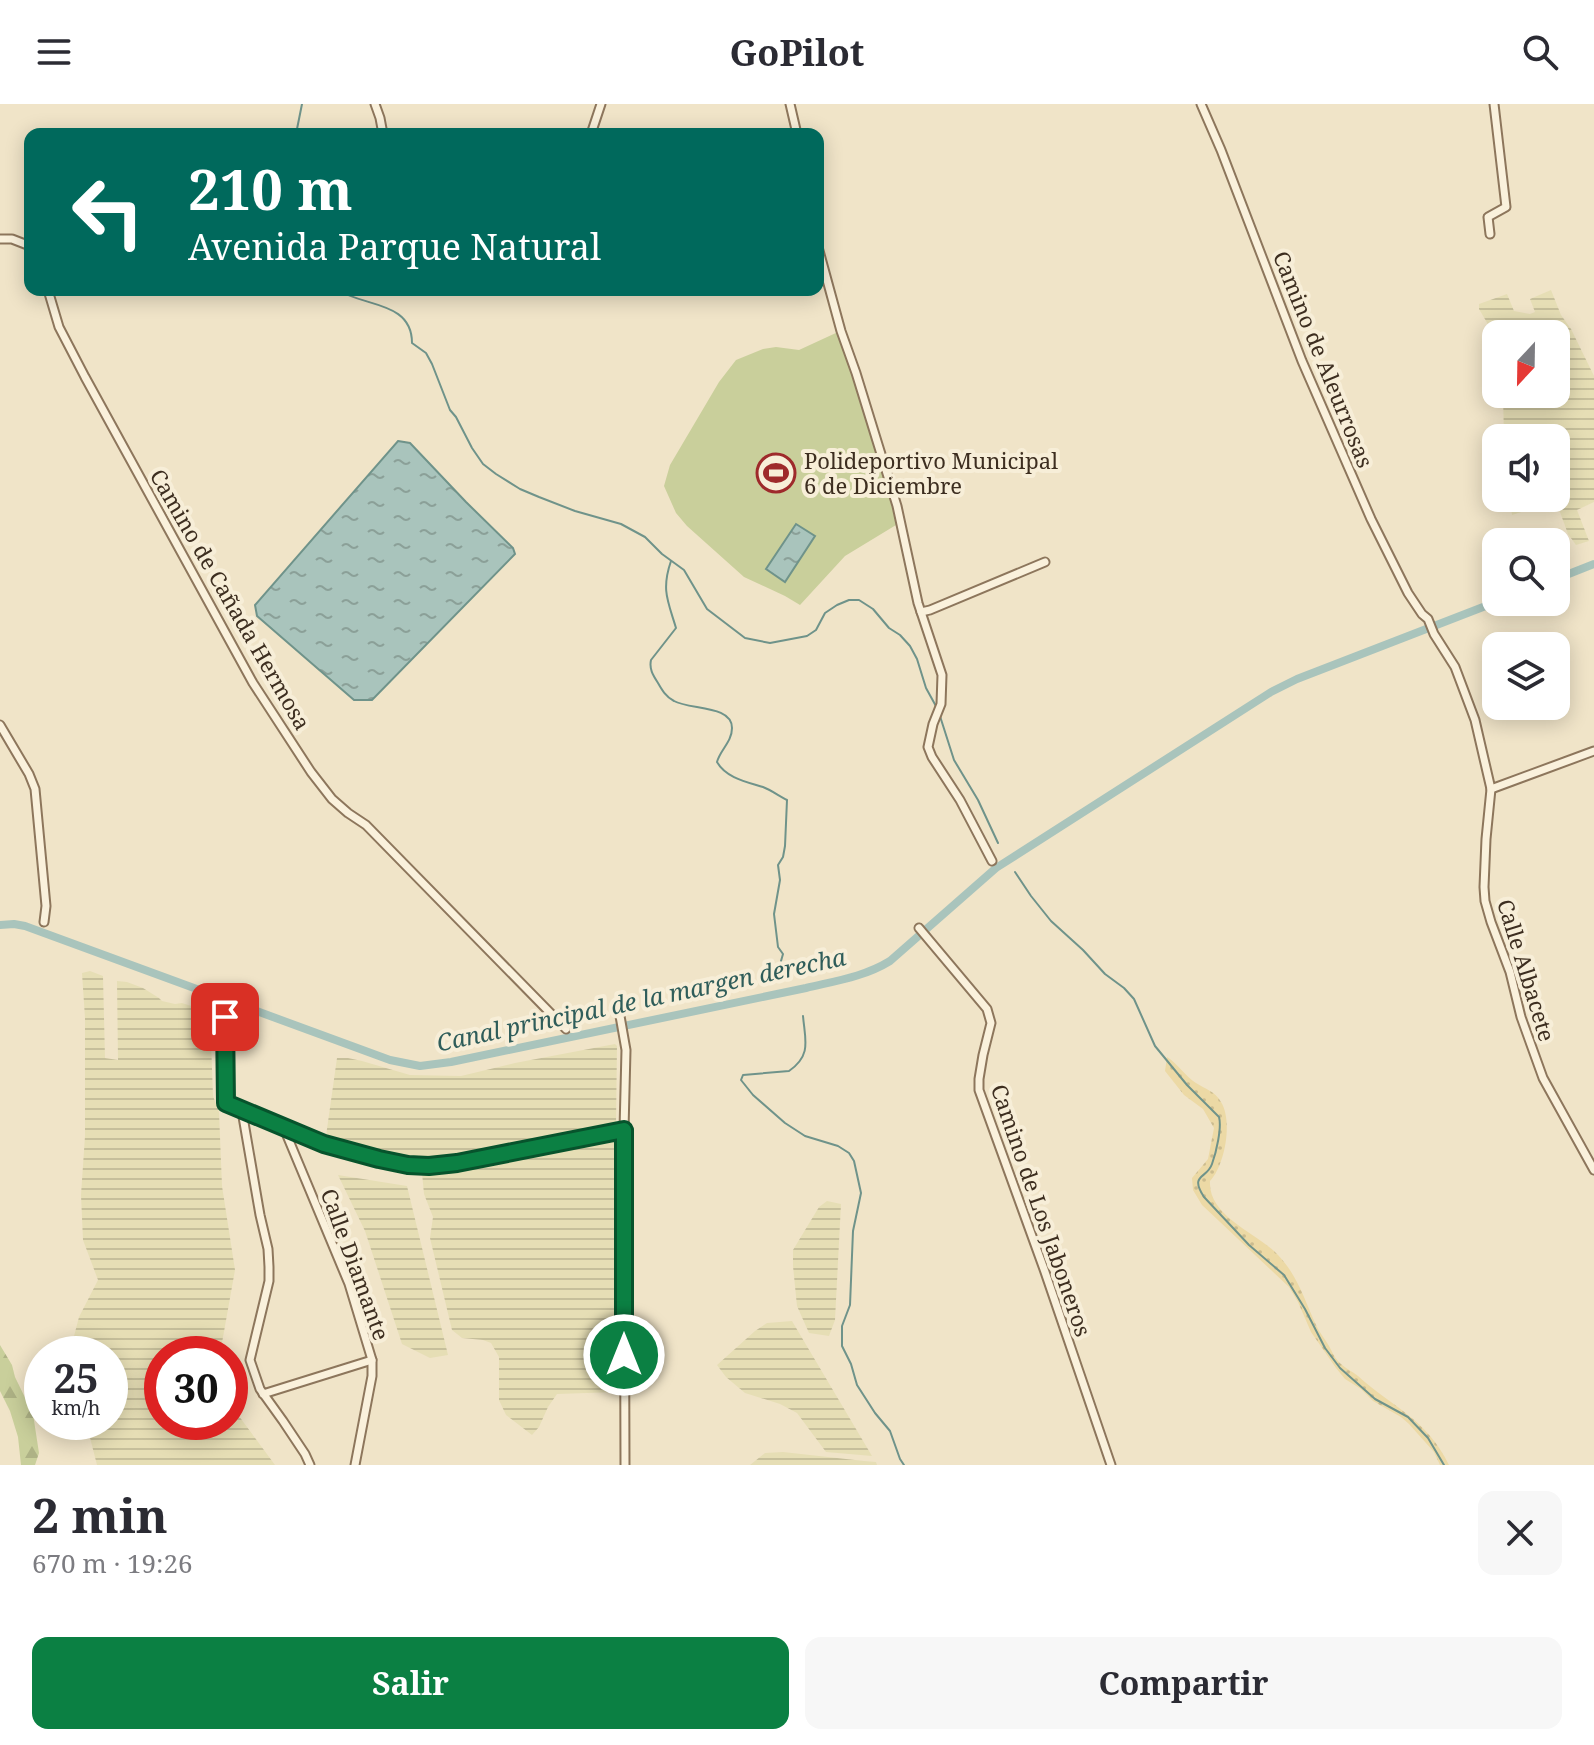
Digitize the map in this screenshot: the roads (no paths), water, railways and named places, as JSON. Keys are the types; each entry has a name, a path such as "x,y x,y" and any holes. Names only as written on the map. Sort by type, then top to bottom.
{"street":[{"path":"375,104 382,128"},
{"path":"593,128 601,104"},
{"path":"790,104 796,128"},
{"name":"Camino de Aleurrosas","path":"1201,104 1302,361 1371,519 1408,593 1429,621 1434,634"},
{"path":"1490,234 1488,217 1506,207 1494,104"},
{"path":"0,239 24,244"},
{"path":"824,269 897,506 921,612 942,675 941,704 929,737 930,753 960,800 992,861"},
{"name":"Camino de Cañada Hermosa","path":"50,296 59,327 85,377 253,683 311,772 332,799 366,825 566,1029"},
{"path":"921,612 1045,562"},
{"name":"Calle Albacete","path":"1434,634 1455,667 1475,720 1491,789 1484,887 1491,922 1543,1078 1594,1170"},
{"path":"0,725 35,789 46,906 44,922"},
{"path":"1491,789 1594,751"},
{"name":"Camino de Los Jaboneros","path":"919,928 987,1009 991,1023 979,1090 1111,1465"},
{"path":"225,1017 226,1103 337,1148 393,1162 429,1166 624,1130"},
{"path":"620,1018 626,1050 625,1465"},
{"path":"242,1111 268,1249 269,1281 250,1360 260,1389 310,1465"},
{"name":"Calle Diamante","path":"283,1126 349,1284 372,1360 372,1376 355,1465"},
{"path":"263,1394 372,1360"}],"water":[{"path":"398,441 410,443 513,548 515,554 372,700 354,700 257,616 255,605"},
{"path":"796,524 815,536 785,582 766,569"}],"waterway":[{"path":"297,128 302,104"},
{"path":"352,296 385,307 404,319 410,329 412,343 426,353 450,410 472,448 483,464 496,474 520,489 575,511 621,524 645,537 684,570 707,609 745,638 770,643 807,636 816,630 825,613 849,600 859,600 873,609 910,646 937,708"},
{"path":"671,561 666,588 676,628 651,660 653,675 671,699 718,712 730,721 730,738 717,762 726,772 787,800 785,846 778,865 780,880 774,914 778,947 783,954 781,961"},
{"name":"Canal principal de la margen derecha","path":"1570,573 1594,564"},
{"name":"Canal principal de la margen derecha","path":"0,925 25,926 390,1060 420,1066 806,988 860,975 890,961 996,868 1271,692 1482,607"},
{"path":"939,713 954,760 978,800 998,843"},
{"path":"1015,872 1051,921 1134,999 1155,1046 1219,1117 1214,1159 1198,1184 1204,1197 1249,1245 1284,1275 1325,1348 1340,1368 1375,1399 1408,1417 1428,1438 1444,1465"},
{"path":"803,1016 806,1040 804,1053 796,1065 789,1071 743,1075 741,1080 785,1123 805,1136 838,1146 849,1153 854,1161 861,1193 853,1231 850,1305 842,1326 842,1346 857,1385 890,1431 904,1465"}],"place":[{"name":"Polideportivo Municipal 6 de Diciembre","path":"776,473"}]}
